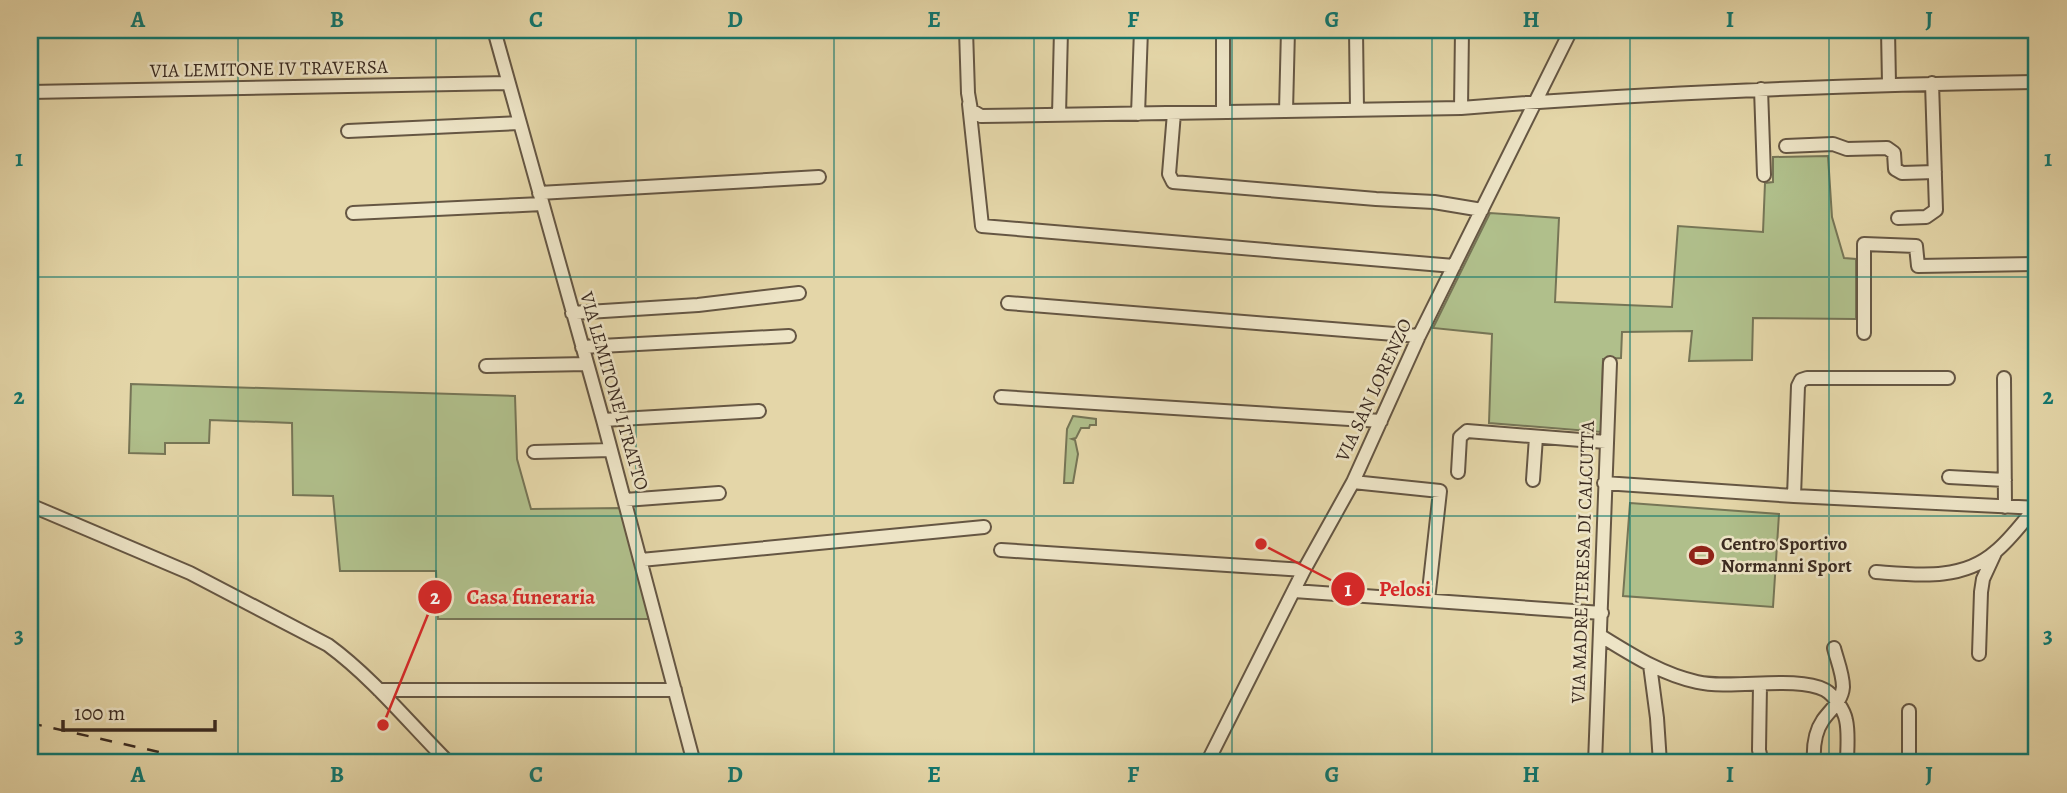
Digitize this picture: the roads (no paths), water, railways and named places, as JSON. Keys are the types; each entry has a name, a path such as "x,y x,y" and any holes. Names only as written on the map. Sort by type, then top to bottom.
{"street":[{"name":"VIA LEMITONE I TRATTO","path":"494,30 625,500 694,763"},
{"path":"966,30 968,93 982,226 1454,266"},
{"path":"1059,115 1061,30"},
{"path":"1138,114 1141,30"},
{"path":"1223,30 1223,112"},
{"path":"1286,111 1287,30"},
{"path":"1356,30 1357,110"},
{"path":"1461,108 1462,30"},
{"name":"VIA SAN LORENZO","path":"1207,763 1304,570 1353,482 1419,336 1571,30"},
{"path":"1888,30 1889,84"},
{"path":"968,93 971,110 981,116 1461,108 1761,89 2037,82"},
{"name":"VIA LEMITONE IV TRAVERSA","path":"30,92 508,83"},
{"path":"1898,218 1926,217 1936,210 1932,83"},
{"path":"1761,89 1764,175"},
{"path":"1174,113 1169,174 1174,182 1434,202 1482,210"},
{"path":"348,131 519,123"},
{"path":"1786,146 1833,144 1847,149 1887,148 1894,152 1895,169 1902,173 1935,172"},
{"path":"353,213 819,177"},
{"path":"1864,333 1864,244 1916,246 1918,267 2037,264"},
{"path":"572,313 698,305 799,293"},
{"path":"1009,303 1419,336"},
{"path":"582,347 789,336"},
{"name":"VIA MADRE TERESA DI CALCUTTA","path":"1595,763 1610,363"},
{"path":"486,366 587,364"},
{"path":"1794,496 1798,386 1801,380 1948,378"},
{"path":"2004,378 2005,507"},
{"path":"1002,397 1381,421"},
{"path":"603,420 759,411"},
{"path":"1458,472 1460,437 1466,431 1606,442"},
{"path":"1533,480 1536,437"},
{"path":"534,452 611,450"},
{"path":"1949,477 2005,480"},
{"path":"1353,482 1440,491 1428,600"},
{"path":"1604,483 2036,508"},
{"path":"625,500 719,493"},
{"path":"30,505 190,572 328,645 379,690 449,763"},
{"path":"1877,572 1922,576 1973,567 1995,553 2036,508"},
{"path":"641,560 984,527"},
{"path":"1001,550 1304,570"},
{"path":"1979,654 1983,579 1995,553"},
{"path":"1294,591 1602,613"},
{"path":"1601,636 1664,673 1699,683 1795,684 1828,692 1846,720 1847,763"},
{"path":"1814,763 1816,731 1838,704 1843,687 1834,648"},
{"path":"1650,665 1660,763"},
{"path":"1759,685 1759,750 1762,763"},
{"path":"379,690 675,690"},
{"path":"1909,711 1909,763"}],"railway":[{"path":"30,723 208,763"}],"place":[{"name":"Pelosi","path":"1261,544"},
{"name":"Centro Sportivo Normanni Sport","path":"1701,555"},
{"name":"Casa funeraria","path":"383,725"}]}
